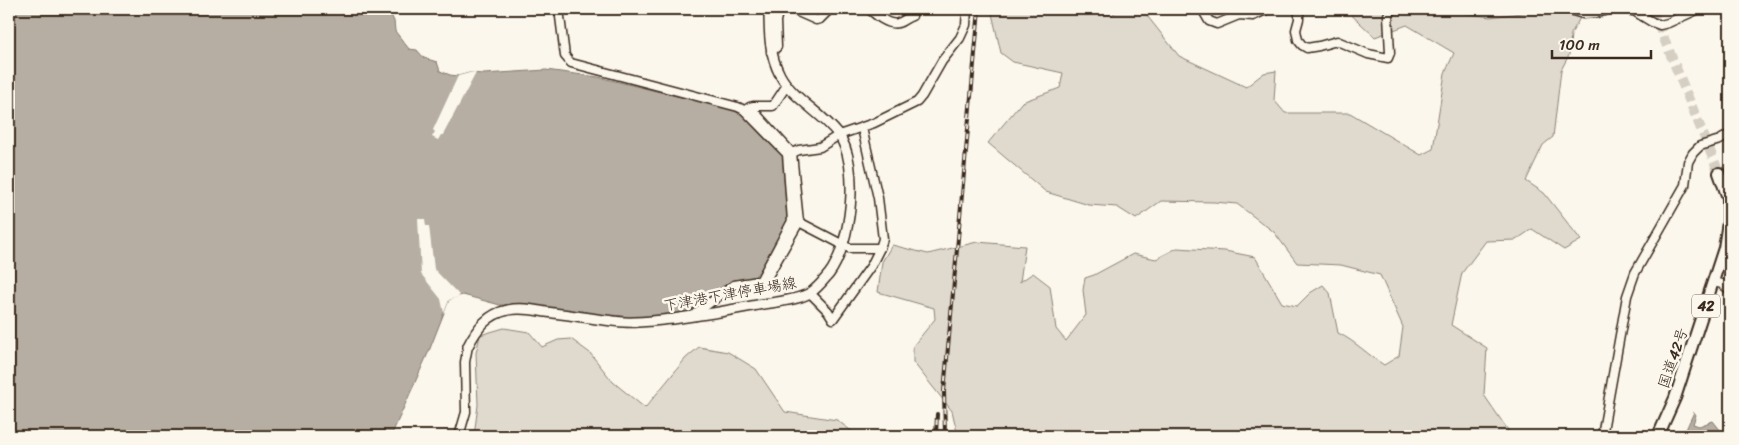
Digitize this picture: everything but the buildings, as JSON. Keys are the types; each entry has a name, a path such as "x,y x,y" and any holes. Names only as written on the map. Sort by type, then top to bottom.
{"highway":[{"name":"国道42号","path":"1658,436 1676,398 1724,248 1728,222 1728,198 1719,172"}],"main road":[{"name":"下津港下津停車場線","path":"468,346 481,324 496,314 509,310 526,309 626,322 696,316 792,299 810,293 821,283 834,268 843,244 852,185 849,162 844,144 839,135 817,112 786,85 774,63 769,38 768,9"}],"street":[{"path":"559,9 566,56 571,63 746,109 773,106 786,85"},
{"path":"771,52 777,47 776,21 779,9"},
{"path":"790,9 816,20 830,9"},
{"path":"869,9 883,19 898,24 912,16"},
{"path":"792,153 799,150 820,148 839,135 862,128 917,102 942,60 960,38 966,25 967,9"},
{"path":"1202,9 1209,21 1217,24 1239,15 1253,16 1268,9"},
{"path":"1296,9 1299,12 1296,30 1298,40 1307,48 1337,41 1368,54 1388,58 1390,53 1388,15 1394,9"},
{"path":"1566,9 1583,14 1611,9 1630,10 1658,24 1666,24 1699,9"},
{"path":"1643,9 1649,20"},
{"path":"696,316 696,312 734,285 764,280 799,222 792,153 746,109"},
{"path":"746,109 787,154 792,221 760,281"},
{"path":"810,293 828,311 833,319 871,266 883,239 878,198 862,128"},
{"path":"1602,436 1626,296 1635,273 1685,185 1688,162 1693,153 1700,146 1720,140 1730,134"},
{"path":"799,222 849,248 880,248"},
{"path":"1714,282 1722,284 1730,290"},
{"path":"459,436 466,412 465,362 468,346"}],"shaded area":[{"path":"9,9 388,9 394,21 395,31 409,49 417,50 424,58 437,62 440,71 450,75 546,70 598,77 739,110 784,158 787,220 763,267 754,277 731,282 691,312 637,318 615,317 557,309 500,305 463,295 449,300 429,351 391,436 9,436"},
{"path":"991,9 1060,9 1112,15 1119,9 1148,9 1148,17 1179,56 1246,87 1264,73 1276,71 1274,100 1285,113 1350,113 1421,155 1433,149 1445,73 1454,53 1407,25 1375,37 1345,9 1437,9 1490,17 1552,9 1585,9 1571,34 1569,55 1561,70 1553,137 1543,145 1526,181 1544,193 1581,240 1564,250 1532,229 1516,240 1486,241 1462,273 1451,325 1487,348 1484,395 1512,436 958,436 952,411 913,362 913,346 935,319 934,308 878,292 882,262 892,245 928,254 977,242 1025,246 1020,282 1033,273 1050,286 1056,329 1066,341 1086,315 1083,290 1085,278 1133,254 1156,259 1177,248 1225,251 1255,257 1282,303 1297,306 1310,293 1323,285 1330,293 1338,333 1384,365 1399,356 1403,327 1380,275 1341,265 1297,263 1274,232 1237,204 1161,201 1136,219 1117,207 1089,205 1046,192 988,143 1022,102 1060,88 1063,73 1013,62 1001,53"},
{"path":"504,328 529,332 542,347 558,340 571,339 590,353 613,382 645,408 686,358 699,347 728,352 756,369 785,412 837,420 854,433 853,436 474,436 478,405 476,353 480,335"},
{"path":"1694,412 1696,415 1693,424 1699,426 1713,421 1723,436 1683,436"}],"pier":[{"path":"476,73 443,135 438,140 432,137 435,132 433,130 458,76"},
{"path":"418,219 425,219 426,226 429,226 434,269 460,296 449,300 444,313 441,299 421,274"}],"tunnel":[{"path":"1652,9 1719,173"}],"railway":[{"path":"945,436 944,391 979,9"},
{"path":"936,436 937,414"}]}
